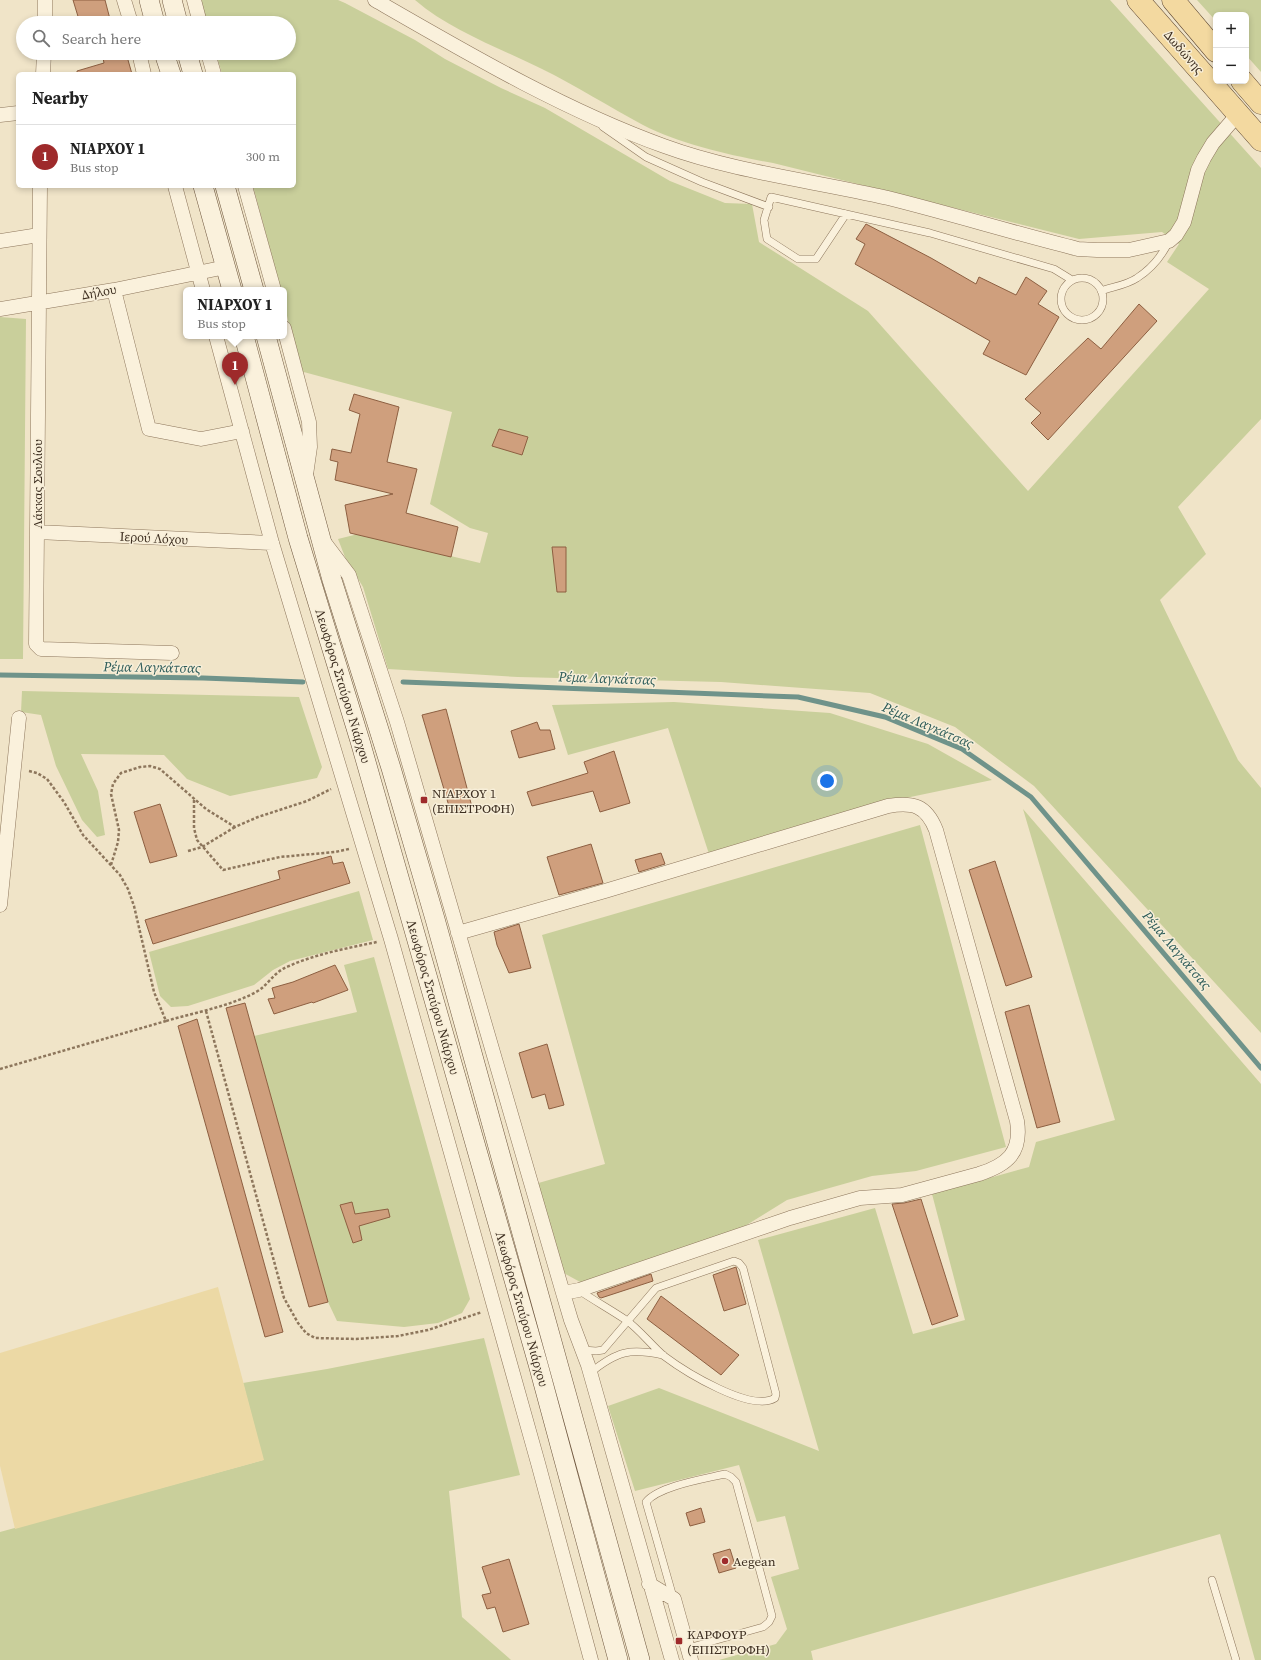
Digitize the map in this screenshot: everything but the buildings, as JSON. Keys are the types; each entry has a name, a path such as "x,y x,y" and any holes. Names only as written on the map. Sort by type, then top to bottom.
{"main road":[{"path":"149,0 154,16"},
{"path":"172,0 176,16"},
{"name":"Δωδώνης","path":"1138,0 1261,140"},
{"name":"Δωδώνης","path":"1173,0 1213,48"},
{"path":"166,60 170,72"},
{"path":"189,60 192,72"},
{"path":"1245,84 1261,103"},
{"path":"204,188 231,287"},
{"path":"226,188 253,287"},
{"name":"Λεωφόρος Σταύρου Νιάρχου","path":"245,339 298,538 360,741 538,1364 618,1660"},
{"name":"Λεωφόρος Σταύρου Νιάρχου","path":"267,339 332,580 391,768 435,919 640,1660"}],"street":[{"path":"45,0 45,16"},
{"path":"124,0 129,16"},
{"path":"194,0 198,16"},
{"path":"375,0 445,40 576,108 636,136 691,154 820,185 887,198 1078,249 1129,250 1169,241 1176,235 1184,222 1198,170 1204,158 1213,144 1238,114"},
{"path":"43,72 44,60"},
{"path":"141,60 144,72"},
{"path":"210,60 213,72"},
{"path":"0,115 16,113"},
{"name":"Λάκκας Σουλίου","path":"40,188 36,644 41,648 172,654"},
{"path":"176,188 202,287"},
{"path":"246,188 273,287"},
{"path":"0,241 39,235"},
{"name":"Δήλου","path":"0,309 114,290 226,267"},
{"path":"114,290 149,429 200,439 242,431"},
{"path":"217,339 272,543 391,939 591,1660"},
{"path":"287,339 309,422 310,447 305,482"},
{"name":"Ιερού Λόχου","path":"37,532 272,543"},
{"path":"320,535 349,575 397,722 571,1320 584,1350 649,1584 672,1660"},
{"path":"0,905 20,718"},
{"path":"458,933 605,891 888,806 907,804 920,807 929,816 936,830 1017,1121 1018,1140 1011,1156 991,1170 979,1174 902,1195 860,1198 790,1218 579,1290 563,1293"},
{"path":"649,1584 674,1599 690,1654"}],"lane":[{"path":"576,108 646,157 702,182 768,207"},
{"path":"846,214 816,259 798,259 767,239 764,220 771,197 930,233 1054,269 1072,280 1086,279 1092,281 1101,291 1102,305 1099,312 1094,316 1080,320 1074,318 1064,309 1061,303 1063,290 1072,280"},
{"path":"1101,291 1136,279 1163,254 1169,241"},
{"path":"579,1290 627,1321 664,1355 704,1382 723,1391 746,1399 762,1402 770,1401 776,1394 743,1268 739,1263 734,1261 656,1288 627,1321 603,1350 584,1350"},
{"path":"590,1373 619,1354 645,1351 664,1355"},
{"path":"674,1599 646,1502 654,1494 666,1489 725,1474 736,1482 772,1616 769,1622 763,1627 690,1654"},
{"path":"1212,1580 1236,1660"}],"path":[{"path":"111,865 118,842 118,830 112,794 113,784 121,773 140,767 150,766 160,769 206,809 235,827"},
{"path":"14,769 37,773 47,779 61,797 83,835 120,875 128,889 134,906 154,992 166,1021"},
{"path":"188,851 202,847 235,827 258,817 307,801 325,793 344,779"},
{"path":"194,799 194,828 197,840 223,870 280,857 335,852 350,848 361,839"},
{"path":"0,1070 166,1021 206,1011 256,992 266,985 276,973 289,966 338,951 391,939"},
{"path":"206,1011 284,1298 298,1324 306,1333 315,1338 356,1339 398,1336 428,1330 494,1308"}],"green space":[{"path":"200,0 338,0 415,40 445,59 501,88 545,108 670,181 725,203 752,204 759,242 868,311 1028,491 1209,289 1167,262 1179,244 1162,232 1079,239 773,163 741,157 689,144 657,132 555,76 460,30 429,11 415,0 1110,0 1261,168 1261,419 1178,507 1206,554 1160,600 1238,760 1261,788 1261,1033 1034,786 955,727 870,693 721,682 518,677 388,669 363,587 345,557 338,539 358,534 480,563 488,533 470,528 430,504 452,412 300,371 287,316 287,287 280,287 254,188 296,188 296,72 221,72 218,60 296,60 296,16 205,16"},
{"path":"1197,0 1261,0 1261,72 1249,58 1249,12 1213,12 1213,18"},
{"path":"0,317 26,319 23,659 0,659"},
{"path":"22,691 299,697 322,767 317,778 230,796 187,779 164,755 81,754 98,791 105,835 97,837 82,820 56,766 41,715 21,712"},
{"path":"674,702 830,713 928,744 992,780 896,800 709,854 668,728 568,755 552,705"},
{"path":"1023,809 1261,1084 1261,1660 1255,1660 1220,1534 811,1651 813,1660 719,1660 776,1644 787,1629 771,1577 799,1569 785,1516 757,1522 739,1465 635,1491 608,1406 659,1388 819,1451 758,1240 875,1208 913,1334 965,1320 932,1194 1029,1167 1036,1142 1115,1120"},
{"path":"920,825 1006,1147 916,1171 872,1176 787,1200 745,1226 582,1283 560,1271 535,1184 605,1164 542,935"},
{"path":"359,891 373,940 290,961 273,970 254,985 188,1006 171,1007 160,996 149,952"},
{"path":"374,957 470,1299 462,1313 438,1323 404,1327 337,1321 328,1302 254,1036 357,1012 344,965"},
{"path":"484,1338 520,1475 449,1491 462,1617 511,1660 0,1660 0,1532 263,1460 243,1383 327,1369"}],"sand":[{"path":"218,1287 264,1460 15,1529 0,1466 0,1353"}],"waterway":[{"name":"Ρέμα Λαγκάτσας","path":"0,675 203,678 303,682"},
{"name":"Ρέμα Λαγκάτσας","path":"403,682 798,697 885,717 962,749 1031,797 1261,1068"}],"place":[{"name":"ΝΙΑΡΧΟΥ 1","path":"235,385"},
{"name":"ΝΙΑΡΧΟΥ 1 (ΕΠΙΣΤΡΟΦΗ)","path":"424,800"},
{"name":"Aegean","path":"725,1561"},
{"name":"ΚΑΡΦΟΥΡ (ΕΠΙΣΤΡΟΦΗ)","path":"679,1641"}]}
